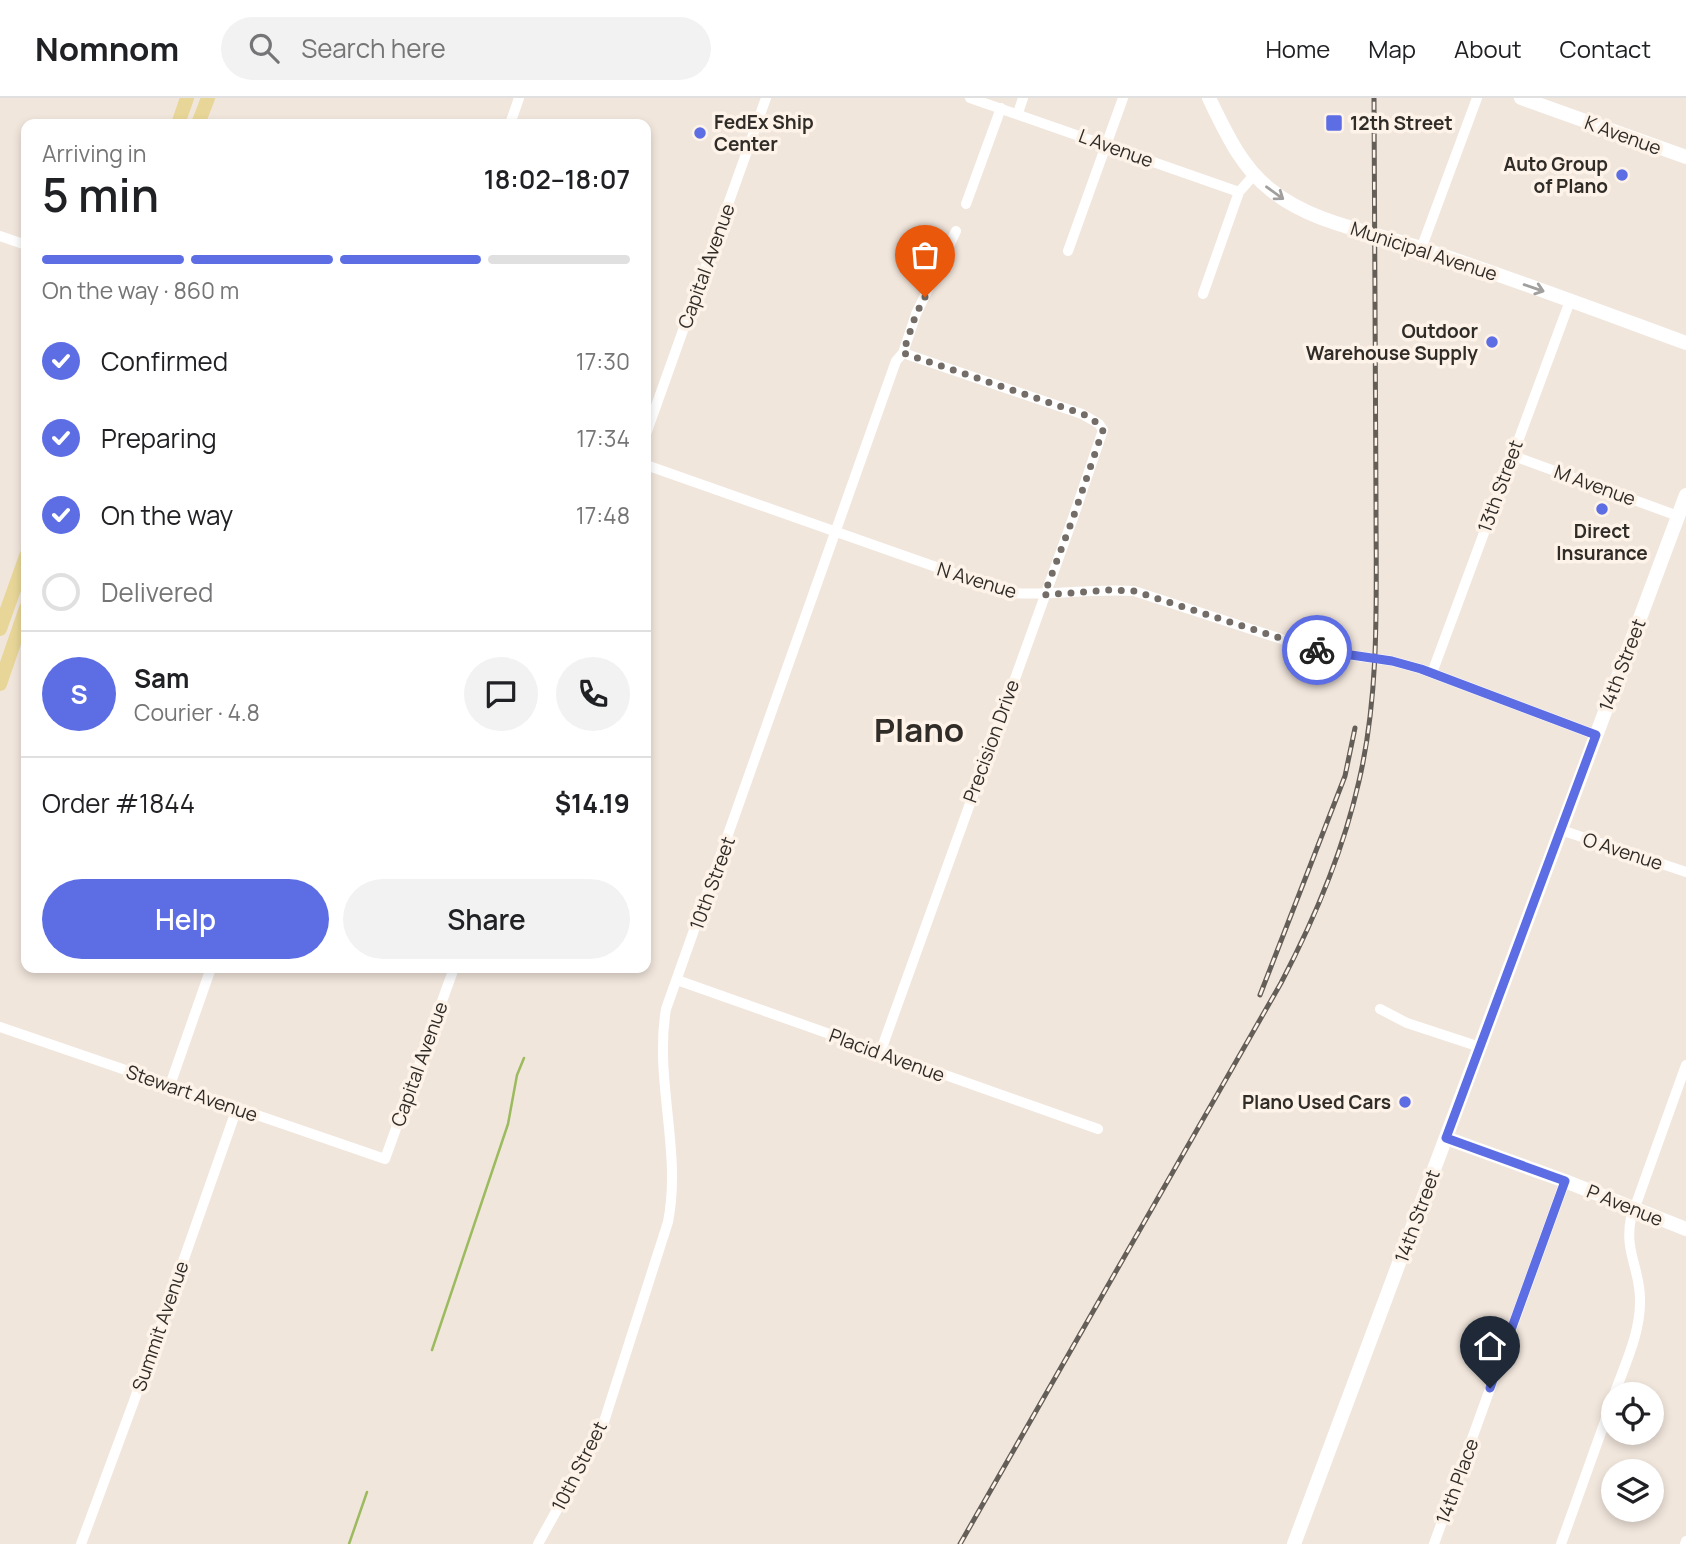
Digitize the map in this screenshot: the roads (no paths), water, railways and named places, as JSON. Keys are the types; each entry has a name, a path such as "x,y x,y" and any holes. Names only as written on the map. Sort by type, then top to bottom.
{"main road":[{"path":"180,119 187,98"},
{"path":"200,119 208,98"},
{"name":"Municipal Avenue","path":"1209,98 1232,144 1254,175 1272,191 1306,211 1422,249 1686,343"},
{"name":"K Avenue","path":"1521,98 1686,157"},
{"name":"14th Street","path":"1294,1544 1683,504"},
{"path":"0,629 20,594"},
{"path":"0,684 21,623"},
{"name":"P Avenue","path":"1446,1138 1686,1229"}],"street":[{"path":"512,119 519,98"},
{"name":"Capital Avenue","path":"651,419 766,98"},
{"name":"L Avenue","path":"970,98 1239,192"},
{"path":"1018,113 1023,98"},
{"path":"1069,251 1123,98"},
{"path":"1422,249 1477,98"},
{"path":"966,204 1001,108"},
{"path":"1203,294 1239,192 1254,175"},
{"name":"10th Street","path":"538,1544 602,1428 668,1222 673,1198 673,1167 665,1100 662,1039 666,1009 837,534 896,361 903,353 916,314 956,231"},
{"path":"0,236 21,243"},
{"name":"13th Street","path":"1432,673 1570,301"},
{"name":"Precision Drive","path":"880,1053 1103,430 1099,424 1083,414 903,353"},
{"name":"M Avenue","path":"1511,455 1683,504"},
{"name":"N Avenue","path":"651,467 1010,593 1044,595 1108,590 1134,591 1315,650 1392,661 1432,673 1596,735"},
{"name":"O Avenue","path":"1561,830 1686,872"},
{"path":"170,1085 209,973"},
{"name":"Capital Avenue","path":"384,1159 452,973"},
{"name":"Placid Avenue","path":"677,980 1097,1129"},
{"path":"1380,1009 1407,1023 1480,1047"},
{"name":"Stewart Avenue","path":"0,1027 384,1159"},
{"path":"1619,1382 1640,1316 1640,1296 1628,1244 1631,1218 1686,1065"},
{"name":"Summit Avenue","path":"80,1544 134,1401 237,1108"},
{"name":"14th Place","path":"1434,1544 1565,1181"},
{"path":"1560,1544 1601,1432"}],"waterway":[{"path":"432,1350 508,1124 517,1075 524,1058"},
{"path":"349,1544 367,1492"}],"railway":[{"path":"960,1544 1281,983 1327,884 1345,833 1366,747 1374,678 1374,98"},
{"path":"1260,995 1345,776 1355,728"}],"place":[{"name":"12th Street","path":"1334,123"},
{"name":"FedEx Ship Center","path":"700,133"},
{"name":"Auto Group of Plano","path":"1622,175"},
{"name":"Outdoor Warehouse Supply","path":"1492,342"},
{"name":"Direct Insurance","path":"1602,509"},
{"name":"Plano Used Cars","path":"1405,1102"}],"district":[{"name":"Plano","path":"919,729"}]}
